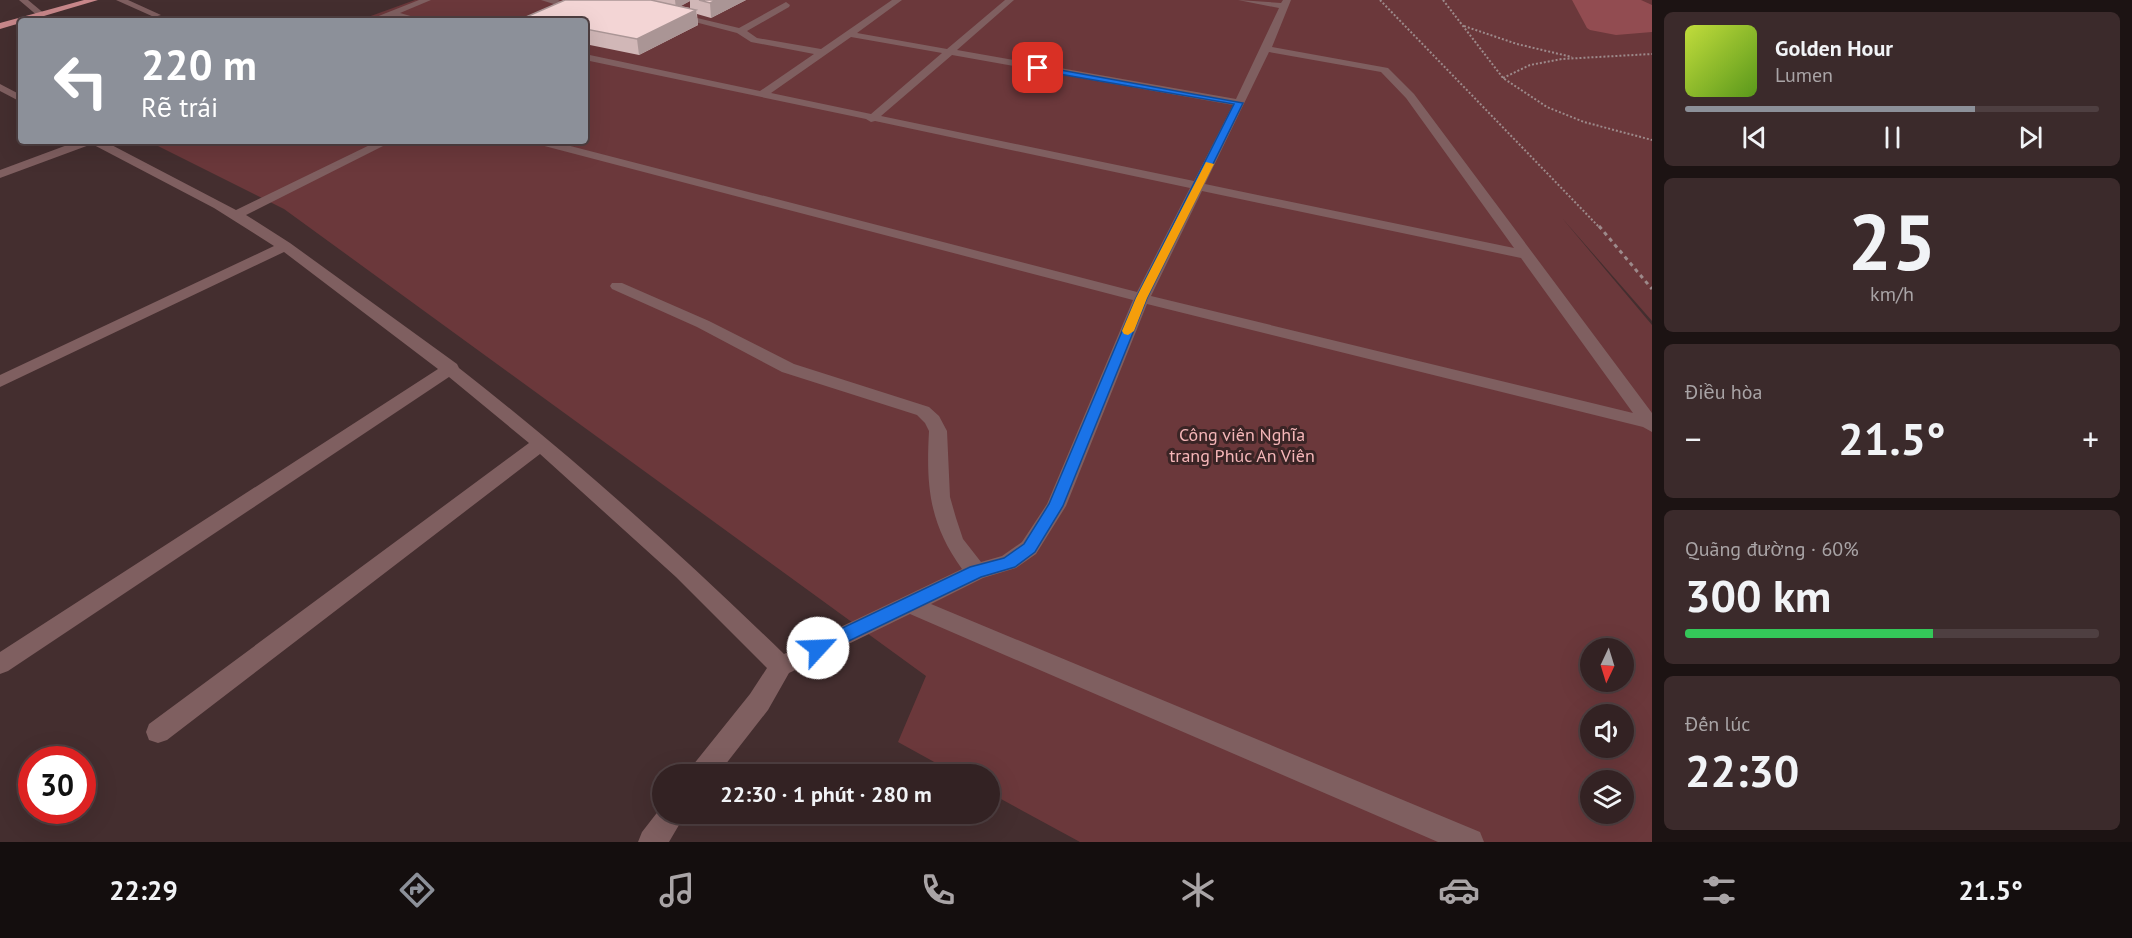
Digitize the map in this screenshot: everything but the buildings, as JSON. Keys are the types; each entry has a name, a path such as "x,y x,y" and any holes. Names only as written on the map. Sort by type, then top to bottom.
{"main road":[{"path":"31,18 94,0"},
{"path":"0,26 18,21"}],"street":[{"path":"23,0 42,15"},
{"path":"120,0 157,15"},
{"path":"380,18 427,0"},
{"path":"545,0 560,3"},
{"path":"762,93 898,0"},
{"path":"871,118 1010,0"},
{"path":"710,764 759,702 781,666 976,572 1009,562 1029,548 1056,506 1142,298 1266,49 1286,3 1242,0"},
{"path":"740,31 786,5"},
{"path":"676,12 740,31 754,40 821,52"},
{"path":"391,14 409,18"},
{"path":"849,34 1239,103"},
{"path":"1266,49 1372,67 1389,74 1410,96 1651,424"},
{"path":"588,58 1527,255"},
{"path":"0,87 18,97"},
{"path":"0,174 81,144"},
{"path":"101,144 236,214 285,246 451,368 542,443 712,597 781,666"},
{"path":"236,214 381,144"},
{"path":"549,144 1142,298 1651,424"},
{"path":"0,382 285,246"},
{"path":"617,286 703,324 788,368 923,411 933,420 938,431 940,497 946,518 954,542 976,572"},
{"path":"0,664 451,368"},
{"path":"158,732 542,443"},
{"path":"911,604 1470,842"},
{"path":"652,842 665,824"}],"path":[{"path":"1380,0 1603,231 1652,289"},
{"path":"1443,0 1503,78 1546,108 1584,122 1652,140"},
{"path":"1463,26 1503,42 1541,52 1581,58"},
{"path":"1503,78 1530,65 1581,58 1652,54"}],"green space":[{"name":"Công viên Nghĩa trang Phúc An Viên","path":"415,0 1652,0 1652,321 1562,218 1652,325 1652,842 1080,842 1000,798 1000,764 938,764 898,742 926,676 284,209 154,144 588,144 588,18 365,18"}],"shaded area":[{"path":"1572,0 1641,0 1652,5 1652,32 1616,35 1590,30"}],"slow traffic":[{"path":"1128,331 1142,298 1210,164"}],"route":[{"path":"818,648 976,572 1009,562 1029,548 1056,506 1142,298 1239,103 1038,68"}]}
